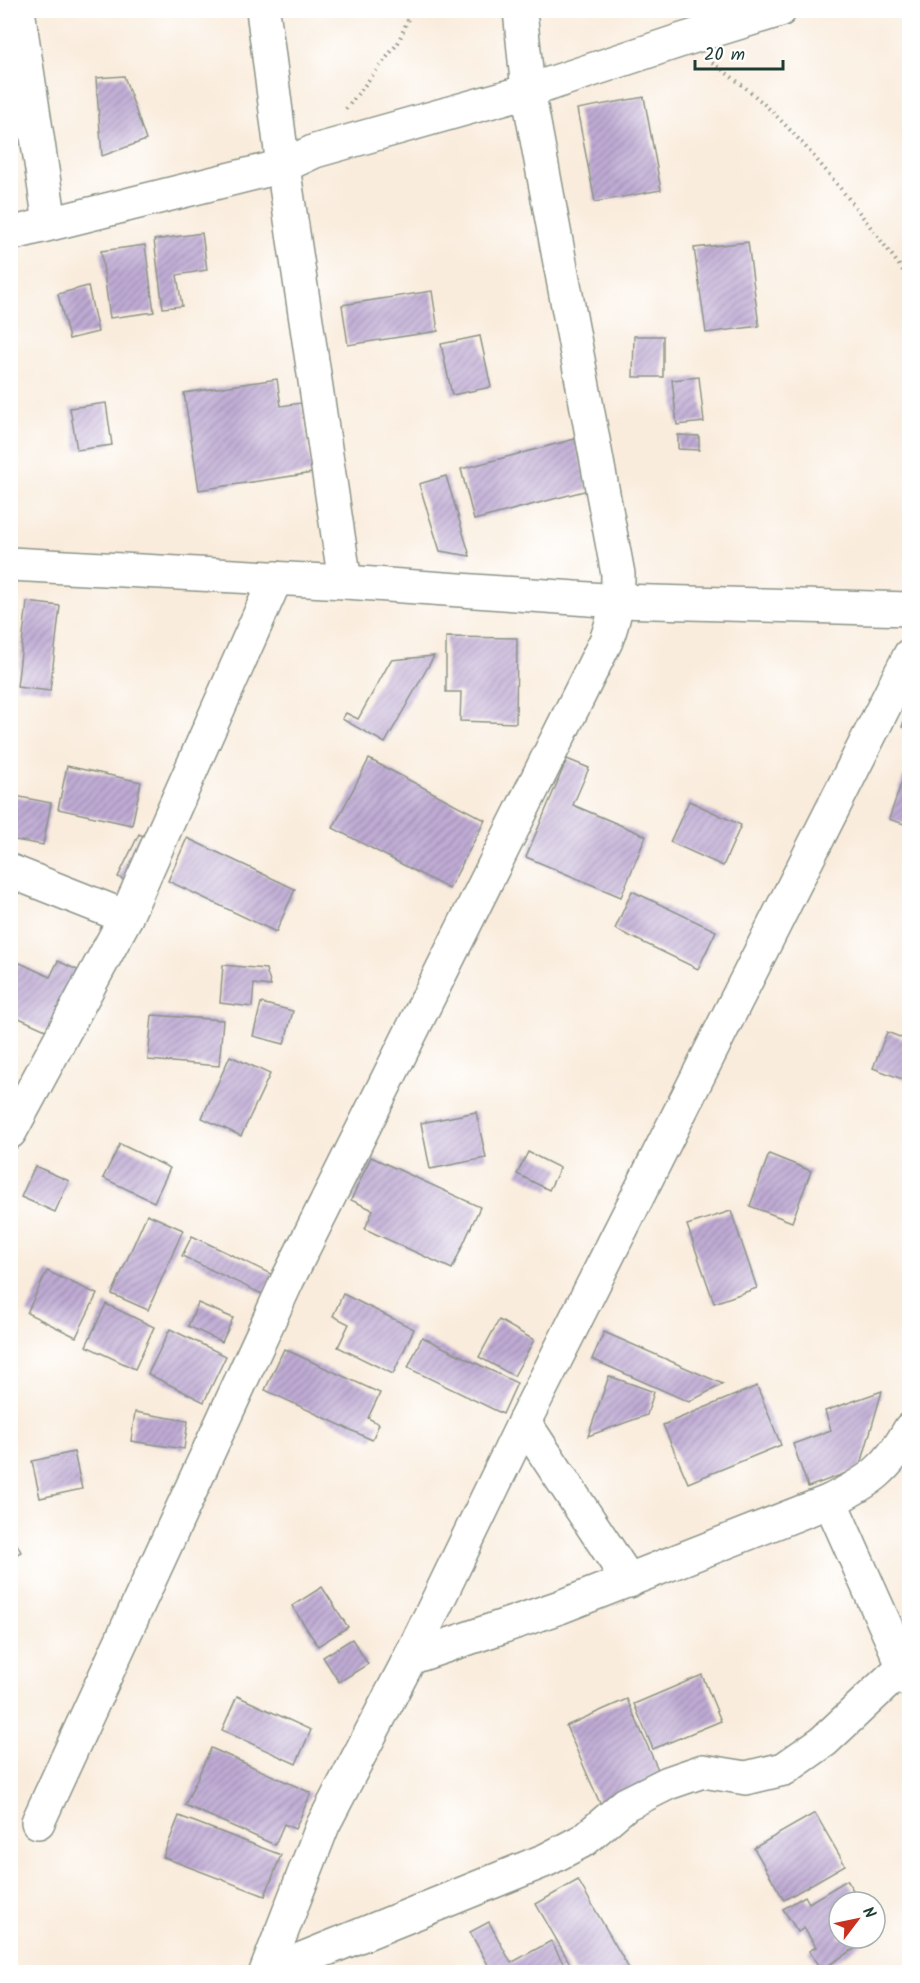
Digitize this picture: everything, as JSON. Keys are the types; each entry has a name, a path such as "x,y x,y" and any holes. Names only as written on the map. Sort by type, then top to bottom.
{"street":[{"path":"18,10 50,223"},
{"path":"262,10 345,582"},
{"path":"38,1822 287,1281 606,641 614,618 618,600 615,552 528,91 520,10"},
{"path":"10,234 283,166 315,151 528,91 780,10"},
{"path":"10,564 345,582 618,600 909,609"},
{"path":"13,1123 126,917 276,578"},
{"path":"268,1972 323,1825 410,1658 524,1422 909,654"},
{"path":"10,871 126,917"},
{"path":"524,1422 629,1581"},
{"path":"410,1658 560,1607 830,1501 863,1484 882,1469 909,1429"},
{"path":"268,1972 546,1860 584,1840 626,1804 668,1783 703,1771 746,1778 784,1769 824,1741 906,1674 830,1501"}],"path":[{"path":"315,151 398,43 412,10"},
{"path":"679,41 733,77 778,116 822,165 893,256 909,281"}],"building":[{"path":"124,76 146,140 102,156 96,78"},
{"path":"644,97 661,190 595,202 577,109"},
{"path":"202,233 207,270 177,275 182,306 163,308 154,240"},
{"path":"748,242 759,326 706,333 694,248"},
{"path":"145,245 154,312 110,318 101,251"},
{"path":"88,286 98,332 69,339 58,294"},
{"path":"432,291 438,331 348,345 342,305"},
{"path":"480,336 491,387 452,395 441,344"},
{"path":"634,336 663,336 663,377 633,377"},
{"path":"699,377 704,422 677,425 672,380"},
{"path":"277,379 281,406 301,403 312,473 199,490 184,393"},
{"path":"106,403 112,445 77,450 70,408"},
{"path":"678,435 699,436 699,450 678,449"},
{"path":"575,439 588,490 474,520 461,469"},
{"path":"446,476 470,556 440,551 419,484"},
{"path":"27,602 60,606 50,691 17,687"},
{"path":"446,637 517,638 516,723 460,721 461,692 446,692"},
{"path":"434,656 385,743 342,719 346,713 358,719 391,660"},
{"path":"910,706 910,730 902,727"},
{"path":"369,759 485,820 449,889 333,828"},
{"path":"567,759 589,768 573,805 646,836 621,897 526,857"},
{"path":"67,766 141,782 132,825 58,809"},
{"path":"904,775 910,776 910,826 889,819"},
{"path":"10,795 51,803 43,845 10,839"},
{"path":"689,801 741,825 723,866 670,842"},
{"path":"139,834 155,842 133,885 118,877"},
{"path":"187,838 295,889 276,932 168,881"},
{"path":"632,891 716,931 698,969 615,929"},
{"path":"58,961 88,975 59,1036 10,1014 10,971 13,973 18,962 50,977"},
{"path":"223,965 266,969 271,986 254,984 252,1007 220,1003"},
{"path":"261,1003 293,1011 284,1044 253,1036"},
{"path":"152,1015 223,1020 219,1066 148,1060"},
{"path":"887,1032 910,1041 910,1082 873,1068"},
{"path":"230,1056 270,1074 241,1136 202,1118"},
{"path":"476,1112 486,1158 430,1169 421,1123"},
{"path":"120,1144 170,1168 154,1202 103,1178"},
{"path":"528,1152 560,1168 549,1190 517,1174"},
{"path":"769,1154 811,1171 792,1222 750,1206"},
{"path":"371,1157 480,1207 452,1269 365,1229 373,1210 351,1200"},
{"path":"35,1166 69,1181 55,1212 21,1197"},
{"path":"731,1211 757,1288 714,1303 687,1225"},
{"path":"147,1214 183,1230 148,1310 112,1294"},
{"path":"192,1236 273,1275 264,1295 182,1256"},
{"path":"47,1271 97,1294 76,1337 27,1313"},
{"path":"343,1294 414,1329 393,1374 338,1347 349,1324 333,1316"},
{"path":"198,1303 233,1318 222,1342 188,1326"},
{"path":"106,1304 154,1327 135,1369 86,1346"},
{"path":"499,1320 534,1340 514,1376 479,1357"},
{"path":"170,1329 226,1356 204,1402 148,1374"},
{"path":"604,1332 723,1384 689,1402 592,1359"},
{"path":"422,1337 517,1383 503,1414 408,1368"},
{"path":"284,1349 380,1393 368,1418 379,1424 372,1440 265,1390"},
{"path":"609,1376 654,1392 647,1415 588,1436"},
{"path":"757,1386 781,1445 688,1483 663,1425"},
{"path":"882,1391 860,1468 808,1487 793,1444 831,1430 825,1411"},
{"path":"135,1412 188,1421 184,1449 131,1441"},
{"path":"74,1452 82,1489 40,1498 32,1461"},
{"path":"10,1531 21,1552 10,1558"},
{"path":"322,1587 348,1627 318,1646 292,1606"},
{"path":"352,1639 368,1664 339,1682 323,1657"},
{"path":"702,1675 721,1721 653,1749 634,1704"},
{"path":"237,1696 311,1730 296,1764 222,1730"},
{"path":"627,1699 663,1781 602,1808 566,1726"},
{"path":"211,1748 311,1793 295,1829 284,1824 275,1845 185,1805"},
{"path":"815,1813 845,1865 784,1900 754,1848"},
{"path":"179,1816 281,1855 265,1896 163,1857"},
{"path":"578,1880 631,1972 575,1972 536,1904"},
{"path":"847,1880 853,1890 830,1890"},
{"path":"827,1892 827,1950 853,1950 821,1970 809,1951 816,1947 804,1928 798,1932 783,1909 805,1896 809,1903"},
{"path":"489,1922 511,1963 551,1941 568,1972 492,1972 470,1932"}]}
